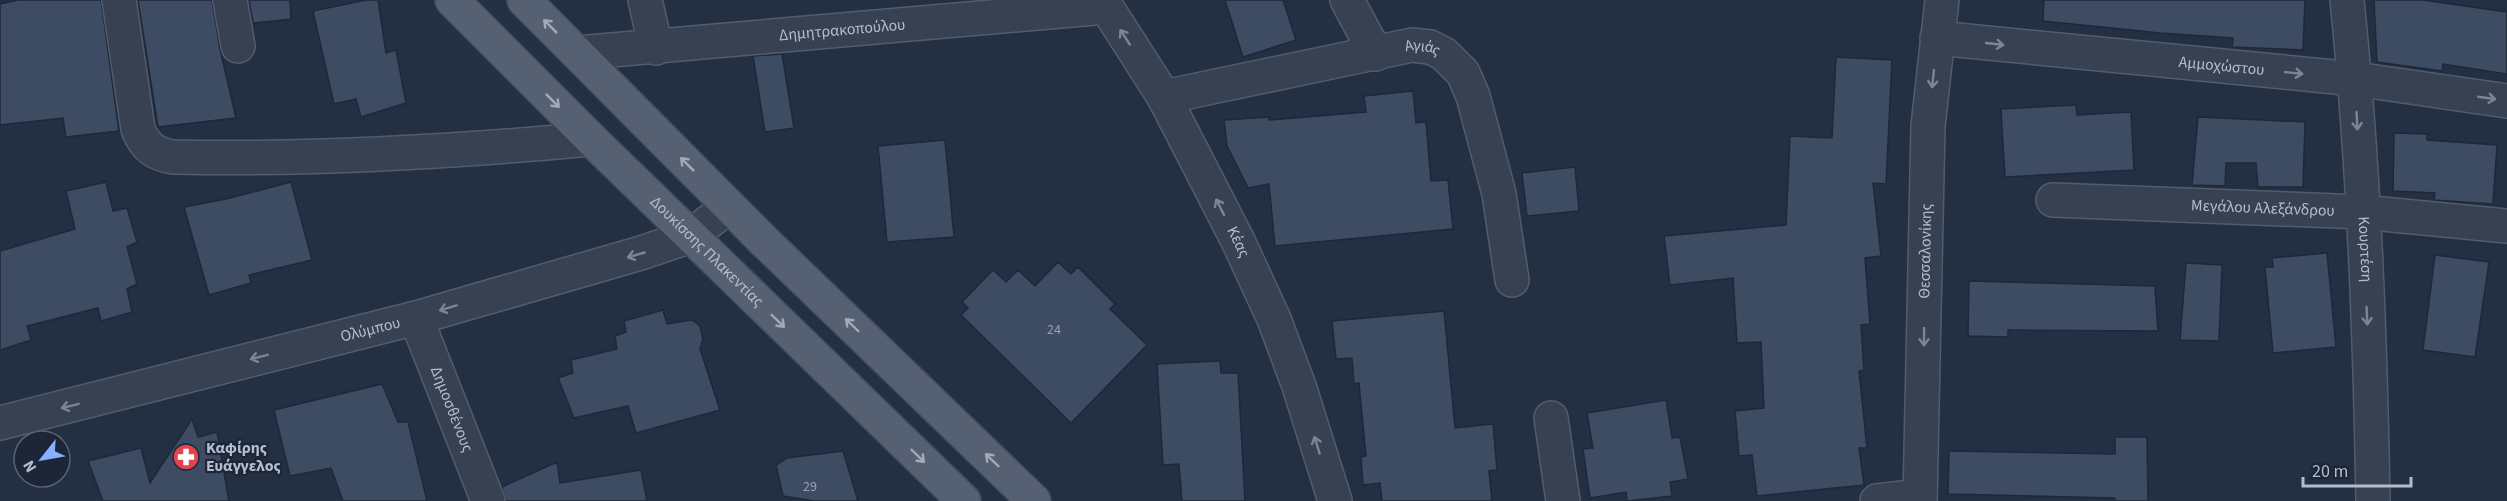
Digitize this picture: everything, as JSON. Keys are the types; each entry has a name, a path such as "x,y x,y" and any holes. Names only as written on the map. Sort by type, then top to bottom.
{"main road":[{"name":"Δουκίσσης Πλακεντίας","path":"452,0 591,139 964,501"},
{"path":"524,0 729,206 1034,501"}],"street":[{"path":"119,0 138,129 143,141 159,155 256,159 371,156 591,139"},
{"path":"230,0 238,46"},
{"path":"645,0 656,48"},
{"path":"1347,0 1376,54"},
{"name":"Θεσσαλονίκης","path":"1920,499 1928,126 1942,0"},
{"name":"Κουρτέση","path":"2347,0 2355,79 2362,212 2373,501"},
{"name":"Δημητρακοπούλου","path":"577,53 656,48 1104,3"},
{"name":"Κέας","path":"1104,3 1164,97 1238,241 1274,319 1299,386 1335,501"},
{"name":"Αμμοχώστου","path":"1937,38 2355,79 2507,101"},
{"name":"Αγιάς","path":"1164,97 1412,45 1430,47 1444,54 1463,73 1473,96 1499,194 1512,280"},
{"name":"Μεγάλου Αλεξάνδρου","path":"2054,200 2362,212 2507,226"},
{"name":"Ολύμπου","path":"0,423 416,318 641,253 691,236 729,206"},
{"name":"Δημοσθένους","path":"416,318 488,501"},
{"path":"1551,418 1563,501"},
{"path":"1877,501 1920,499"}],"building":[{"path":"18,0 101,0 119,131 66,137 63,118 0,125 0,4"},
{"path":"138,0 212,0 220,49 236,118 158,127"},
{"path":"249,0 290,0 291,19 253,23"},
{"path":"366,0 378,0 386,53 396,50 406,103 361,117 356,99 334,104 313,11"},
{"path":"1225,0 1283,0 1296,40 1243,57"},
{"path":"2044,0 2305,0 2303,50 2232,47 2233,38 2043,21"},
{"path":"2374,0 2423,0 2507,12 2507,74 2443,64 2442,71 2377,62"},
{"path":"782,54 794,128 765,132 753,56"},
{"path":"1836,57 1892,60 1886,184 1873,183 1881,256 1865,258 1870,324 1861,325 1864,370 1859,371 1867,448 1859,448 1864,485 1757,496 1752,455 1739,456 1735,411 1764,408 1761,342 1737,343 1733,278 1670,285 1664,236 1786,225 1790,136 1832,138"},
{"path":"1413,91 1416,123 1426,122 1431,181 1448,180 1453,229 1275,246 1269,184 1248,188 1227,146 1224,120 1269,117 1269,120 1366,112 1364,96"},
{"path":"2076,105 2077,115 2131,112 2134,170 2005,177 2001,109"},
{"path":"2198,117 2305,122 2303,187 2258,187 2256,163 2226,163 2225,186 2192,185"},
{"path":"2394,133 2427,134 2427,140 2497,145 2493,204 2434,200 2435,193 2393,191"},
{"path":"945,140 954,237 887,242 878,146"},
{"path":"1575,167 1579,211 1527,216 1522,173"},
{"path":"106,182 113,211 127,208 137,242 127,247 137,284 127,289 132,312 101,321 98,308 27,326 31,340 0,350 0,251 75,229 66,191"},
{"path":"291,182 312,260 249,275 251,283 209,295 184,207"},
{"path":"2327,253 2336,347 2273,353 2265,267 2273,267 2272,258"},
{"path":"2435,255 2489,262 2475,357 2423,350"},
{"path":"1058,262 1071,274 1078,267 1115,304 1110,309 1147,345 1071,423 961,315 968,308 962,302 993,270 1006,282 1018,270 1035,286"},
{"path":"2186,263 2222,265 2219,341 2180,340"},
{"path":"1969,281 2155,286 2158,331 2008,330 2008,337 1968,336"},
{"path":"663,310 667,324 692,320 700,326 703,339 700,349 720,410 636,433 628,406 574,418 558,378 573,373 571,360 617,349 615,336 626,332 624,321"},
{"path":"1444,311 1455,428 1493,424 1497,470 1489,471 1492,501 1382,501 1380,483 1363,485 1361,457 1366,456 1359,383 1354,384 1352,358 1336,359 1332,321"},
{"path":"1220,361 1221,373 1238,373 1245,501 1182,501 1179,464 1163,465 1157,364"},
{"path":"382,384 398,422 408,422 427,501 343,501 331,468 290,476 274,410"},
{"path":"1666,400 1672,438 1680,437 1688,479 1670,482 1672,496 1627,501 1626,492 1590,498 1583,449 1593,448 1587,413"},
{"path":"192,419 198,437 217,432 229,501 103,501 88,461 141,448 150,483"},
{"path":"2115,437 2147,437 2148,501 2115,501 2115,498 1948,494 1949,451 2115,454"},
{"path":"843,451 858,501 814,501 783,496 776,465 787,458"},
{"path":"557,462 560,483 641,470 647,501 506,501 502,487"}],"place":[{"name":"Καφίρης Ευάγγελος","path":"186,457"}]}
